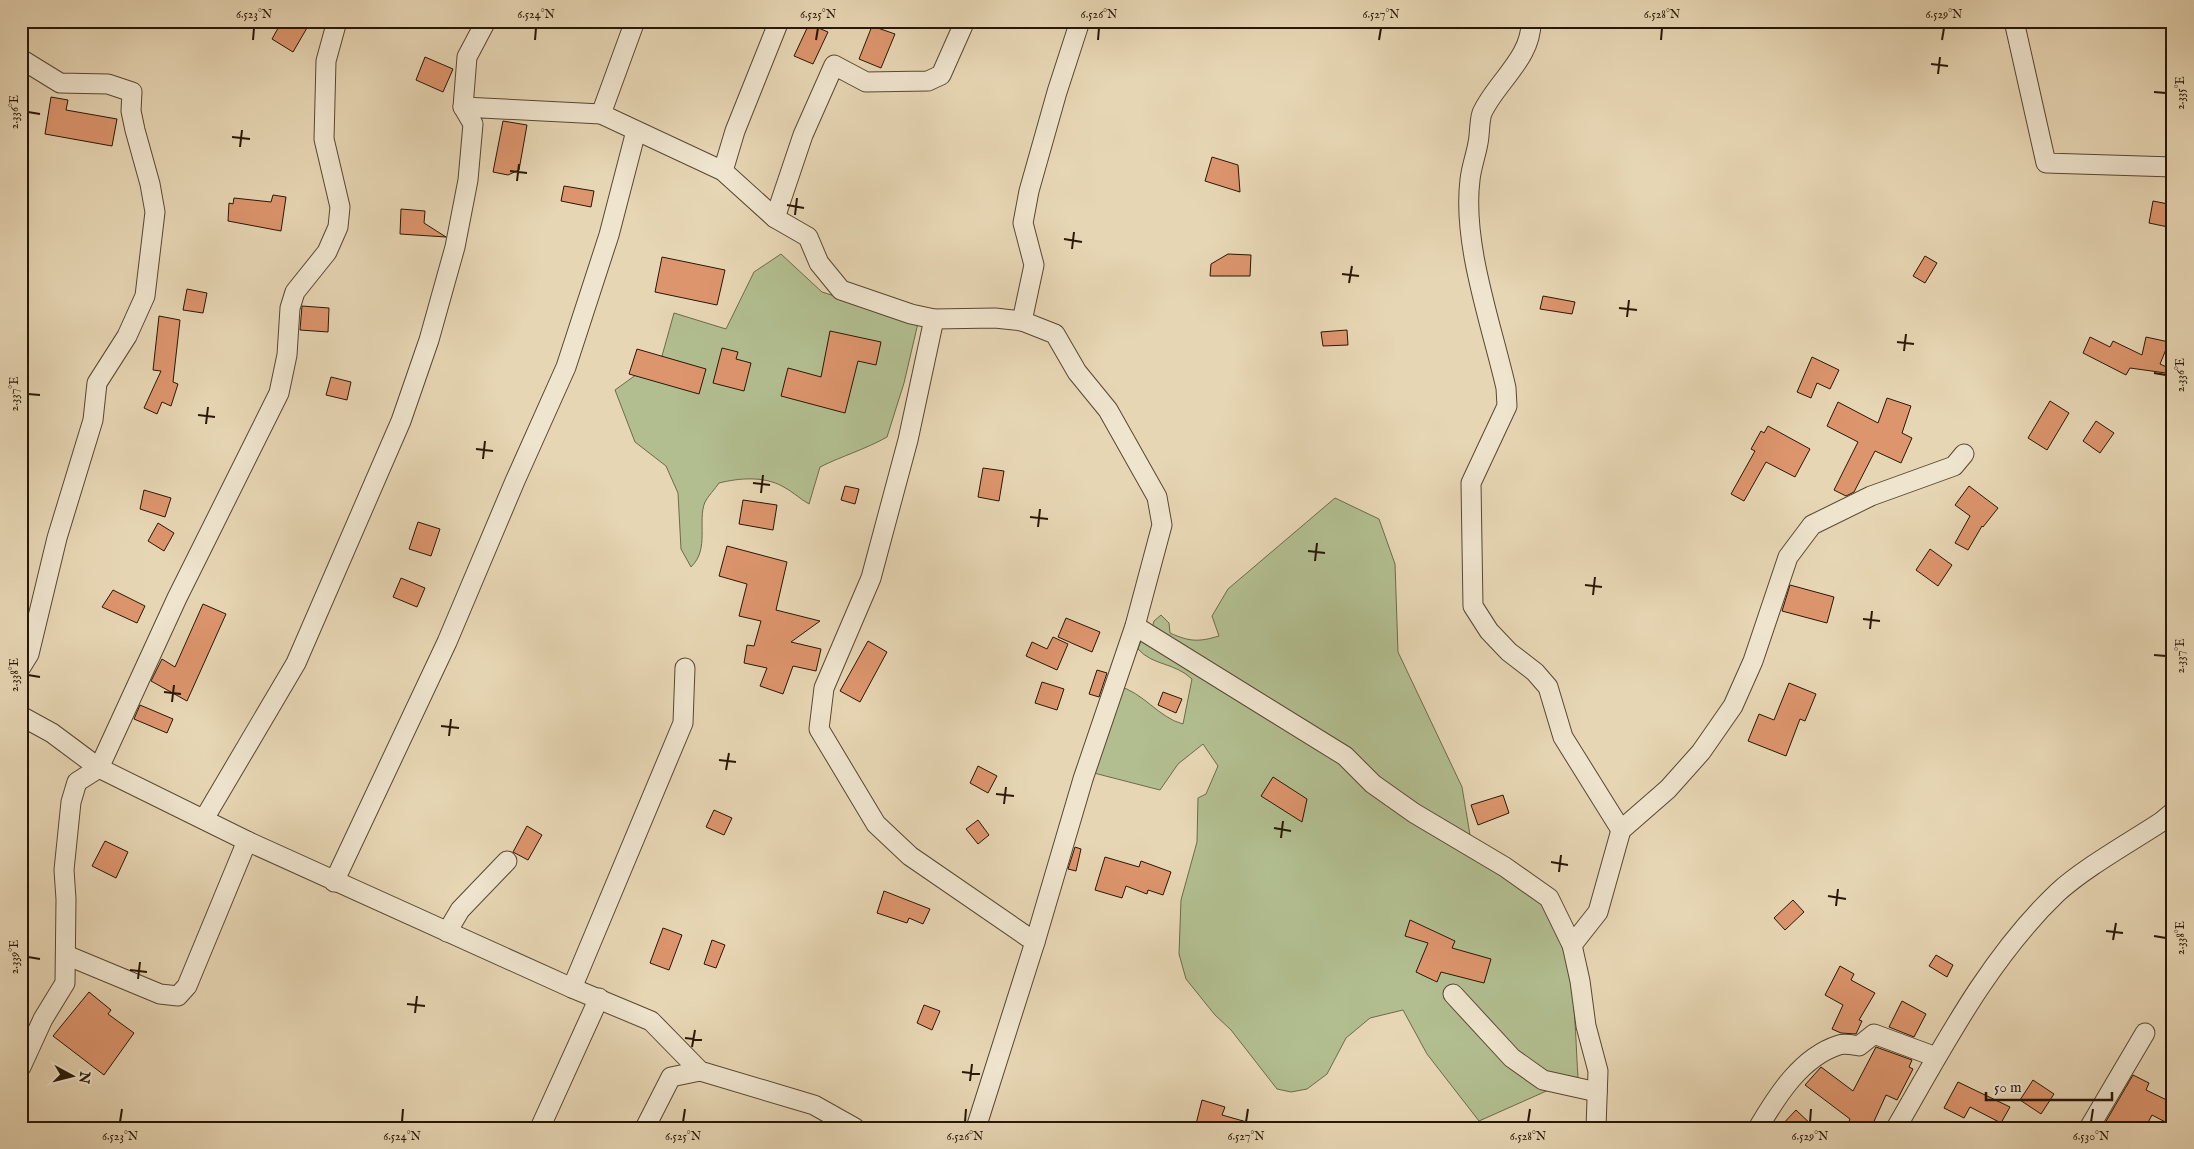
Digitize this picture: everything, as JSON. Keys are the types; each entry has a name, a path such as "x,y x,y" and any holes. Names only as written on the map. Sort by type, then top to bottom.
{"street":[{"path":"21,1067 43,1019 65,983 64,870 71,802 77,782 99,768 176,598 279,393 287,355 290,308 295,292 327,252 338,227 340,207 324,139 326,62 337,21"},
{"path":"204,819 296,663 401,421 432,330 455,247 468,180 473,124 463,107 467,57 486,21"},
{"path":"601,114 635,21"},
{"path":"722,171 735,131 779,21"},
{"path":"774,218 803,135 834,65 866,82 928,81 941,74 965,21"},
{"path":"1022,321 1034,265 1023,223 1057,92 1080,21"},
{"path":"1531,21 1531,33 1517,62 1494,92 1482,115 1479,141 1470,180 1470,225 1473,253 1506,388 1507,406 1471,483 1473,606 1489,631 1509,652 1535,672 1548,688 1563,737 1621,830"},
{"path":"2014,21 2046,162 2173,167"},
{"path":"21,59 60,83 108,84 132,92 131,111 134,130 150,184 155,212 146,296 127,336 97,383 93,420 57,538 29,654 21,667"},
{"path":"463,107 601,114 722,171 774,218 808,237 818,263 841,290 911,314 934,319 995,318 1022,321 1055,334 1077,372 1108,410 1157,497 1162,524 1135,626 1083,778 1035,942 976,1128"},
{"path":"334,882 447,642 515,481 566,367 608,235 636,131"},
{"path":"934,319 908,440 871,578 824,688 819,729 876,824 910,856 1035,942"},
{"path":"1572,945 1598,912 1621,830 1668,790 1701,752 1733,706 1753,661 1788,557 1812,525 1871,496 1954,466 1964,454"},
{"path":"1135,626 1345,756 1374,784 1414,813 1505,868 1549,898 1572,945 1580,981 1586,1026 1598,1071 1596,1128"},
{"path":"572,988 683,723 685,668"},
{"path":"21,716 52,733 99,768 248,841 334,882 572,988 651,1021 700,1071"},
{"path":"1896,1128 1936,1057 2006,950 2058,892 2173,812"},
{"path":"66,955 160,994 178,996 187,986 248,841"},
{"path":"447,932 460,910 507,861"},
{"path":"1453,994 1512,1058 1543,1080 1597,1092"},
{"path":"540,1128 599,998"},
{"path":"2089,1128 2145,1033"},
{"path":"1758,1128 1778,1094 1810,1060 1840,1044 1859,1046 1874,1034 1936,1057"},
{"path":"645,1128 671,1076 700,1071 814,1105 855,1128"}],"green space":[{"path":"781,254 822,292 918,323 904,383 887,437 820,467 809,504 786,488 759,479 743,479 719,483 705,502 702,518 702,544 697,560 691,567 681,549 678,493 666,466 635,442 615,390 662,356 674,313 726,329 754,272"},
{"path":"1335,498 1379,519 1395,564 1398,652 1462,787 1474,859 1517,882 1537,896 1550,914 1560,935 1566,958 1574,1007 1578,1077 1479,1121 1427,1054 1403,1010 1370,1018 1346,1038 1327,1074 1307,1089 1291,1092 1277,1089 1231,1030 1215,1015 1186,979 1179,954 1181,900 1197,842 1198,798 1206,794 1218,766 1203,744 1178,764 1160,790 1090,772 1118,686 1135,694 1174,721 1183,724 1192,679 1178,670 1150,658 1138,649 1145,630 1152,628 1154,621 1161,615 1169,623 1170,633 1177,636 1194,640 1219,636 1212,616 1228,589"}],"building":[{"path":"282,21 311,21 293,52 272,39"},
{"path":"809,24 828,32 813,64 794,56"},
{"path":"872,26 895,34 881,68 859,59"},
{"path":"425,57 453,69 443,92 416,80"},
{"path":"51,97 68,100 66,110 117,119 112,146 45,134"},
{"path":"503,121 527,125 519,170 508,175 493,172"},
{"path":"1212,157 1238,165 1240,192 1205,181"},
{"path":"564,186 594,191 591,207 561,201"},
{"path":"273,195 286,197 281,231 228,221 229,203 233,204 234,198 271,202"},
{"path":"2153,201 2173,205 2173,228 2149,223"},
{"path":"401,209 425,211 424,223 446,237 400,234"},
{"path":"1228,254 1251,255 1250,276 1210,276 1211,264"},
{"path":"1925,256 1937,263 1925,283 1913,276"},
{"path":"662,257 725,270 717,305 655,292"},
{"path":"187,289 207,293 203,313 183,310"},
{"path":"1543,296 1575,302 1572,314 1540,309"},
{"path":"302,306 329,308 328,332 300,330"},
{"path":"159,316 180,320 173,382 178,384 171,406 162,402 157,414 144,408 161,371 153,370"},
{"path":"1347,330 1348,345 1323,346 1321,332"},
{"path":"830,331 881,342 876,365 858,361 845,413 781,396 788,368 821,377"},
{"path":"2090,337 2110,347 2113,341 2142,355 2146,337 2169,342 2160,364 2173,370 2173,374 2130,368 2126,375 2083,353"},
{"path":"722,348 738,352 736,359 751,363 744,391 713,383"},
{"path":"637,349 706,369 699,394 629,374"},
{"path":"1812,357 1839,370 1830,389 1817,383 1811,398 1797,392"},
{"path":"331,377 351,382 347,400 326,395"},
{"path":"1887,398 1911,406 1902,433 1912,438 1901,463 1875,451 1854,492 1846,496 1834,490 1858,442 1827,426 1838,402 1878,423"},
{"path":"2050,401 2069,413 2047,450 2028,438"},
{"path":"2096,421 2114,433 2100,453 2083,441"},
{"path":"1768,426 1810,449 1795,477 1766,462 1744,501 1731,494 1755,451 1751,449 1761,431 1764,433"},
{"path":"983,468 1004,471 999,501 978,497"},
{"path":"845,486 859,489 855,504 841,500"},
{"path":"1969,486 1998,508 1982,526 1968,550 1955,543 1970,516 1955,505"},
{"path":"144,490 171,498 165,517 140,509"},
{"path":"743,500 777,505 773,530 739,524"},
{"path":"418,522 440,529 431,556 409,549"},
{"path":"158,523 174,533 164,551 148,541"},
{"path":"727,546 787,562 776,610 820,621 791,642 821,649 816,671 793,666 783,694 760,686 767,668 744,663 747,645 754,646 761,621 739,616 747,584 719,576"},
{"path":"1930,549 1952,565 1938,586 1916,570"},
{"path":"401,578 425,588 417,607 393,597"},
{"path":"1790,585 1834,597 1827,623 1782,611"},
{"path":"113,590 145,606 137,623 102,607"},
{"path":"203,604 226,614 187,701 151,681 162,659 175,667"},
{"path":"1066,618 1100,632 1092,652 1058,637"},
{"path":"1053,637 1068,644 1057,670 1026,656 1032,642 1047,649"},
{"path":"868,641 887,652 860,702 840,691"},
{"path":"1097,670 1107,673 1099,697 1089,694"},
{"path":"1042,682 1064,689 1057,710 1035,703"},
{"path":"1789,683 1816,694 1805,721 1800,719 1786,756 1748,741 1759,714 1774,720"},
{"path":"1163,692 1182,699 1176,713 1158,705"},
{"path":"140,705 173,719 167,733 134,719"},
{"path":"978,766 997,776 988,793 970,783"},
{"path":"1273,777 1307,799 1302,822 1261,796"},
{"path":"1503,795 1509,813 1478,825 1471,805"},
{"path":"714,810 732,818 724,835 706,827"},
{"path":"978,820 989,835 978,844 966,829"},
{"path":"527,826 542,835 528,860 513,852"},
{"path":"105,841 128,852 116,878 92,866"},
{"path":"1075,847 1081,849 1076,871 1068,869"},
{"path":"1105,857 1139,867 1141,861 1171,872 1163,895 1148,890 1147,894 1126,886 1122,898 1095,890"},
{"path":"884,891 930,909 923,924 909,918 907,923 877,913"},
{"path":"1793,900 1804,912 1785,930 1774,918"},
{"path":"1410,920 1455,941 1452,948 1491,959 1484,983 1441,972 1437,982 1416,972 1428,943 1405,936"},
{"path":"663,928 682,935 669,970 650,963"},
{"path":"712,940 725,945 716,968 704,964"},
{"path":"1936,955 1953,965 1947,977 1929,966"},
{"path":"1840,966 1854,974 1851,980 1875,993 1859,1020 1862,1021 1856,1034 1841,1033 1832,1029 1843,1005 1825,995"},
{"path":"89,992 111,1010 108,1014 134,1033 104,1075 53,1036"},
{"path":"1902,1001 1926,1014 1914,1037 1889,1027"},
{"path":"924,1005 940,1011 932,1030 917,1023"},
{"path":"1876,1047 1912,1060 1909,1067 1913,1069 1897,1100 1886,1095 1871,1128 1846,1128 1850,1119 1805,1085 1821,1067 1853,1091"},
{"path":"2133,1075 2149,1083 2146,1090 2173,1103 2173,1126 2152,1115 2145,1128 2114,1128 2105,1123"},
{"path":"2033,1080 2054,1094 2041,1114 2020,1100"},
{"path":"1958,1082 2010,1107 2001,1123 1970,1107 1964,1118 1944,1108"},
{"path":"1202,1100 1225,1107 1222,1115 1254,1124 1254,1128 1195,1128"},
{"path":"1796,1110 1815,1128 1779,1128"}]}
